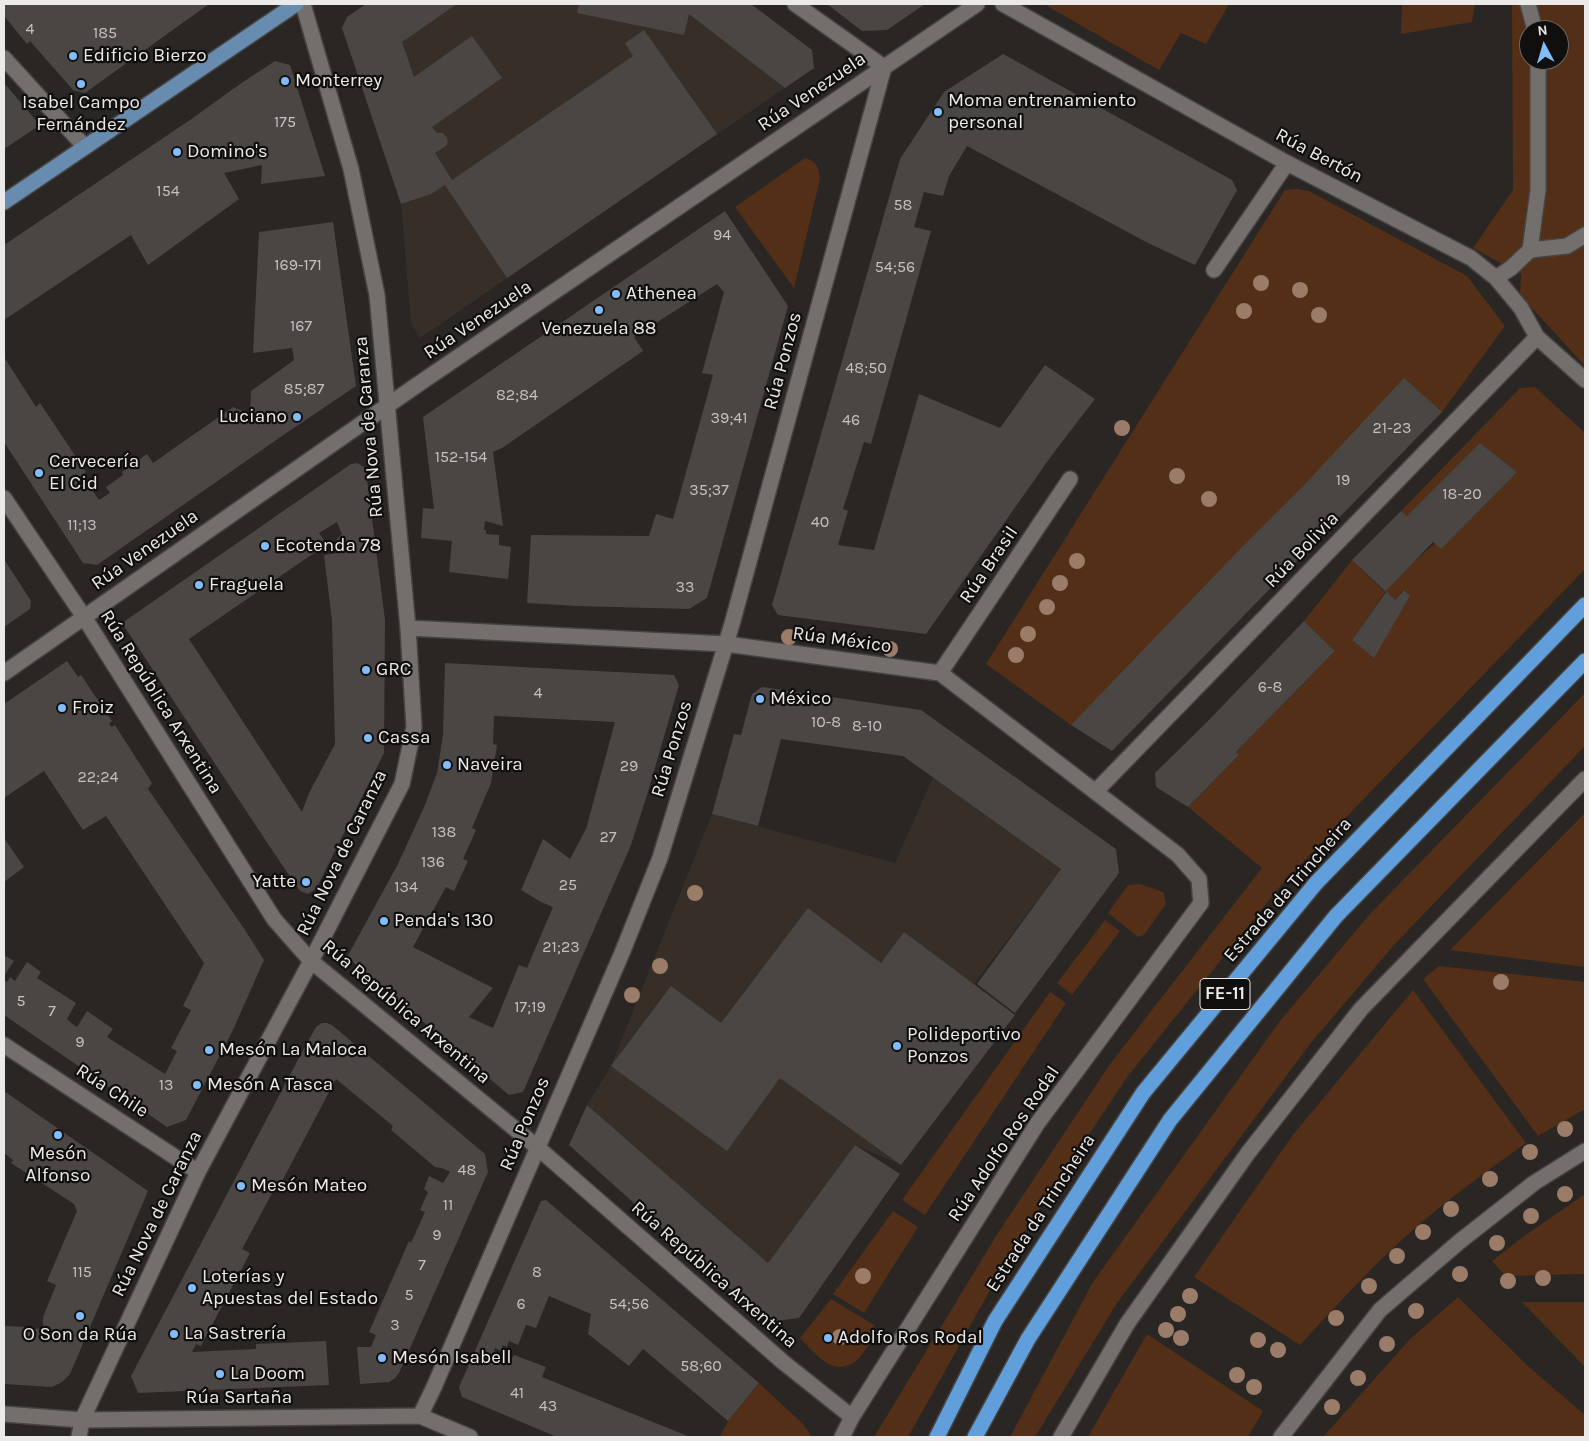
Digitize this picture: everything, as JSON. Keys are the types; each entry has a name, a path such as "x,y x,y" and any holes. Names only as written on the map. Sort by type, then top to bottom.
{"highway":[{"name":"Estrada da Trincheira","path":"937,1437 995,1321 1143,1093 1316,883 1585,605"},
{"name":"FE-11","path":"974,1437 1028,1339 1170,1120 1336,916 1585,661"}],"main road":[{"path":"4,202 296,4"}],"street":[{"name":"Rúa Nova de Caranza","path":"79,1437 82,1420 198,1172 311,961 402,784 414,727 408,628 377,295 351,169 303,4"},
{"path":"795,4 884,67"},
{"name":"Rúa Venezuela","path":"4,673 387,406 977,4"},
{"name":"Rúa Bertón","path":"1003,4 1288,163 1471,258 1496,278 1521,308 1537,336 1585,380"},
{"path":"1528,4 1532,20"},
{"path":"4,58 85,147"},
{"name":"Rúa Ponzos","path":"420,1416 438,1379 622,953 660,858 726,644 884,67"},
{"path":"1530,250 1538,190 1538,70"},
{"path":"1214,270 1288,163"},
{"path":"1496,278 1511,268 1530,250 1567,246 1585,235"},
{"name":"Rúa Bolivia","path":"1096,791 1537,336"},
{"name":"Rúa Brasil","path":"940,673 1070,479"},
{"name":"Rúa República Arxentina","path":"4,498 84,617 274,919 311,961 537,1147 783,1362 852,1417"},
{"name":"Rúa México","path":"408,628 726,644 940,673 1178,855 1199,879"},
{"path":"1061,1437 1127,1324 1248,1154 1361,1009 1585,779"},
{"name":"Rúa Adolfo Ros Rodal","path":"842,1437 852,1417 1037,1124 1200,903 1199,879"},
{"name":"Rúa Chile","path":"4,1045 198,1172"},
{"path":"1281,1437 1380,1310 1459,1242 1534,1184 1585,1151"},
{"name":"Rúa Sartaña","path":"4,1414 82,1420 420,1416 470,1437"}],"shaded area":[{"path":"366,4 751,4 812,50 814,68 420,338 411,323 401,204 342,28 347,17"},
{"path":"1048,4 1229,4 1206,44 1181,33 1159,70 1047,6"},
{"path":"1402,4 1475,4 1472,22 1401,34"},
{"path":"1512,4 1585,4 1585,366 1520,295 1521,274 1473,248 1513,190"},
{"path":"805,158 817,165 820,179 794,288 735,207"},
{"path":"1285,190 1309,191 1467,276 1505,326 1442,412 1306,483 1071,725 986,664"},
{"path":"1535,387 1585,433 1585,569 1282,884 1128,1076 1016,1244 908,1437 874,1437 998,1233 1110,1064 1262,868 1188,807 1239,755 1236,752 1335,651 1304,621 1352,560 1385,592 1352,640 1374,657 1410,596 1403,590 1395,600 1386,591 1408,567 1517,472 1480,443 1407,516 1401,511 1520,388"},
{"path":"1585,693 1585,746 1394,945 1310,1044 1117,1303 1035,1437 1010,1437 1093,1282 1280,1021 1369,915"},
{"path":"933,777 1061,869 974,984 1015,1015 901,1165 855,1145 768,1263 587,1105 611,1066 712,814 895,863"},
{"path":"1585,813 1585,967 1450,950"},
{"path":"1140,884 1163,892 1166,904 1144,935 1138,937 1108,913 1128,885"},
{"path":"1105,920 1120,931 1072,995 1057,983"},
{"path":"1439,966 1585,982 1585,1109 1538,1136 1423,979"},
{"path":"1413,990 1526,1143 1469,1184 1399,1242 1300,1345 1194,1277 1292,1136"},
{"path":"1050,992 1066,1003 925,1215 902,1200"},
{"path":"1585,1194 1585,1274 1505,1276 1492,1261 1527,1234"},
{"path":"893,1211 918,1227 864,1313 833,1294"},
{"path":"1458,1297 1529,1367 1585,1415 1585,1437 1323,1437 1410,1339"},
{"path":"831,1299 874,1325 877,1332 859,1359 847,1366 839,1367 825,1362 800,1338"},
{"path":"1522,1302 1585,1302 1585,1367"},
{"path":"1147,1334 1263,1411 1248,1437 1088,1437"},
{"path":"759,1383 803,1424 812,1437 720,1437 728,1421"}],"building":[{"path":"4,4 209,4 85,93 73,90 30,41 27,44 4,16"},
{"path":"366,4 457,4 402,42 414,77 472,36 502,78 432,127 437,133 443,133 447,138 448,143 446,146 435,153 452,180 633,56 625,43 644,30 717,134 507,278 445,185 431,194 401,204 342,28 347,17"},
{"path":"579,4 751,4 812,50 814,68 785,88 689,14 684,35 577,13"},
{"path":"827,4 925,4 887,30 862,31"},
{"path":"1003,54 1232,180 1237,190 1195,265 1148,243 967,146 949,176 943,196 924,192 914,227 931,231 871,444 864,442 843,509 848,511 838,545 874,550 919,394 1000,428 1045,365 1095,399 1052,455 926,634 778,615 772,605 900,159 944,92"},
{"path":"275,61 290,65 325,176 261,184 262,165 224,173 239,199 148,265 131,235 4,320 4,245"},
{"path":"4,83 40,125 4,149"},
{"path":"725,211 788,306 707,598 689,609 527,603 531,535 649,536 656,514 673,519 713,375 702,373 724,292 717,284 634,337 643,351 502,448 493,452 503,526 485,521 484,530 486,530 486,534 499,535 499,545 511,547 508,579 449,572 452,541 421,538 423,508 434,509 423,417"},
{"path":"333,222 356,386 97,565 83,563 4,442 4,357 36,407 40,403 86,472 82,475 99,500 110,493 106,487 123,475 122,472 147,454 153,463 233,407 250,414 251,391 294,360 292,348 253,353 259,232"},
{"path":"1404,378 1442,412 1112,751 1071,725 1306,483"},
{"path":"1480,443 1517,472 1441,549 1433,542 1386,591 1395,600 1404,590 1410,596 1374,658 1352,640 1386,592 1352,560 1401,511 1407,516"},
{"path":"357,463 364,467 366,472 385,620 384,753 316,889 308,894 300,891 122,623 351,464","holes":["337,522 342,534 336,540 338,553 324,555 332,621 335,744 309,793 302,812 189,639 327,544 319,533"]},
{"path":"4,559 31,601 30,609 4,627"},
{"path":"1304,621 1335,651 1236,752 1239,755 1188,807 1156,787 1155,773"},
{"path":"67,661 78,677 81,675 112,721 109,724 112,727 115,725 152,783 148,789 264,960 232,1032 186,1120 167,1127 4,1015 4,979 7,982 10,977 15,981 27,962 41,972 37,978 76,1003 67,1019 71,1023 77,1027 87,1011 113,1029 107,1037 165,1074 177,1051 171,1048 191,1010 183,1006 204,963 106,816 83,830 44,771 4,798 4,704"},
{"path":"445,663 674,675 679,685 631,845 523,1092 509,1095 347,957 398,864 425,805 437,773 443,735","holes":["494,716 615,722 586,829 570,859 543,839 521,890 553,907 527,968 519,965 493,1028 469,1017 493,988 413,947 446,887 454,891 468,861 463,859 476,830 472,828 491,783 497,745 493,744"]},
{"path":"762,687 921,710 1116,849 1119,873 1015,1013 977,984 1061,869 903,756 781,739 758,826 712,814 734,734 741,735 752,694"},
{"path":"4,838 24,867 4,882"},
{"path":"808,908 881,963 904,932 1015,1015 901,1165 780,1078 727,1151 611,1066 671,986 721,1023"},
{"path":"4,955 14,961 4,976"},
{"path":"322,1023 332,1025 485,1154 488,1172 399,1373 389,1382 360,1384 357,1347 371,1347 376,1335 369,1332 409,1241 411,1243 425,1212 420,1210 428,1192 424,1189 429,1176 443,1183 450,1172 435,1167 391,1130 393,1126 336,1079 280,1185 277,1184 242,1249 250,1253 201,1346 196,1344 192,1352 256,1349 256,1344 326,1341 329,1385 138,1393 131,1376 301,1054 316,1027"},
{"path":"4,1091 148,1191 70,1374 62,1382 52,1387 4,1384 4,1326 27,1327 27,1330 43,1328 43,1317 56,1285 47,1281 77,1211 74,1204 11,1163 13,1160 4,1153"},
{"path":"587,1105 768,1263 855,1145 900,1174 799,1318 767,1322 569,1145"},
{"path":"546,1200 759,1383 728,1421 643,1349 629,1366 588,1334 591,1314 549,1296 536,1328 526,1325 518,1345 509,1341 507,1347 503,1345 501,1351 495,1348 494,1351 512,1358 514,1355 546,1367 542,1377 690,1437 557,1437 462,1397 459,1387 541,1201"}],"place":[{"name":"Edificio Bierzo","path":"73,56"},
{"name":"Monterrey","path":"285,81"},
{"name":"Isabel Campo Fernández","path":"81,84"},
{"name":"Moma entrenamiento personal","path":"938,112"},
{"name":"Domino's","path":"177,152"},
{"name":"Athenea","path":"616,294"},
{"name":"Venezuela 88","path":"599,310"},
{"name":"Luciano","path":"297,417"},
{"name":"Cervecería El Cid","path":"39,473"},
{"name":"Ecotenda 78","path":"265,546"},
{"name":"Fraguela","path":"199,585"},
{"name":"GRC","path":"366,670"},
{"name":"México","path":"760,699"},
{"name":"Froiz","path":"62,708"},
{"name":"Cassa","path":"368,738"},
{"name":"Naveira","path":"447,765"},
{"name":"Yatte","path":"306,882"},
{"name":"Penda's 130","path":"384,921"},
{"name":"Polideportivo Ponzos","path":"897,1046"},
{"name":"Mesón La Maloca","path":"209,1050"},
{"name":"Mesón A Tasca","path":"197,1085"},
{"name":"Mesón Alfonso","path":"58,1135"},
{"name":"Mesón Mateo","path":"241,1186"},
{"name":"Loterías y Apuestas del Estado","path":"192,1288"},
{"name":"O Son da Rúa","path":"80,1316"},
{"name":"La Sastrería","path":"174,1334"},
{"name":"Adolfo Ros Rodal","path":"828,1338"},
{"name":"Mesón Isabell","path":"382,1358"},
{"name":"La Doom","path":"220,1374"}]}
